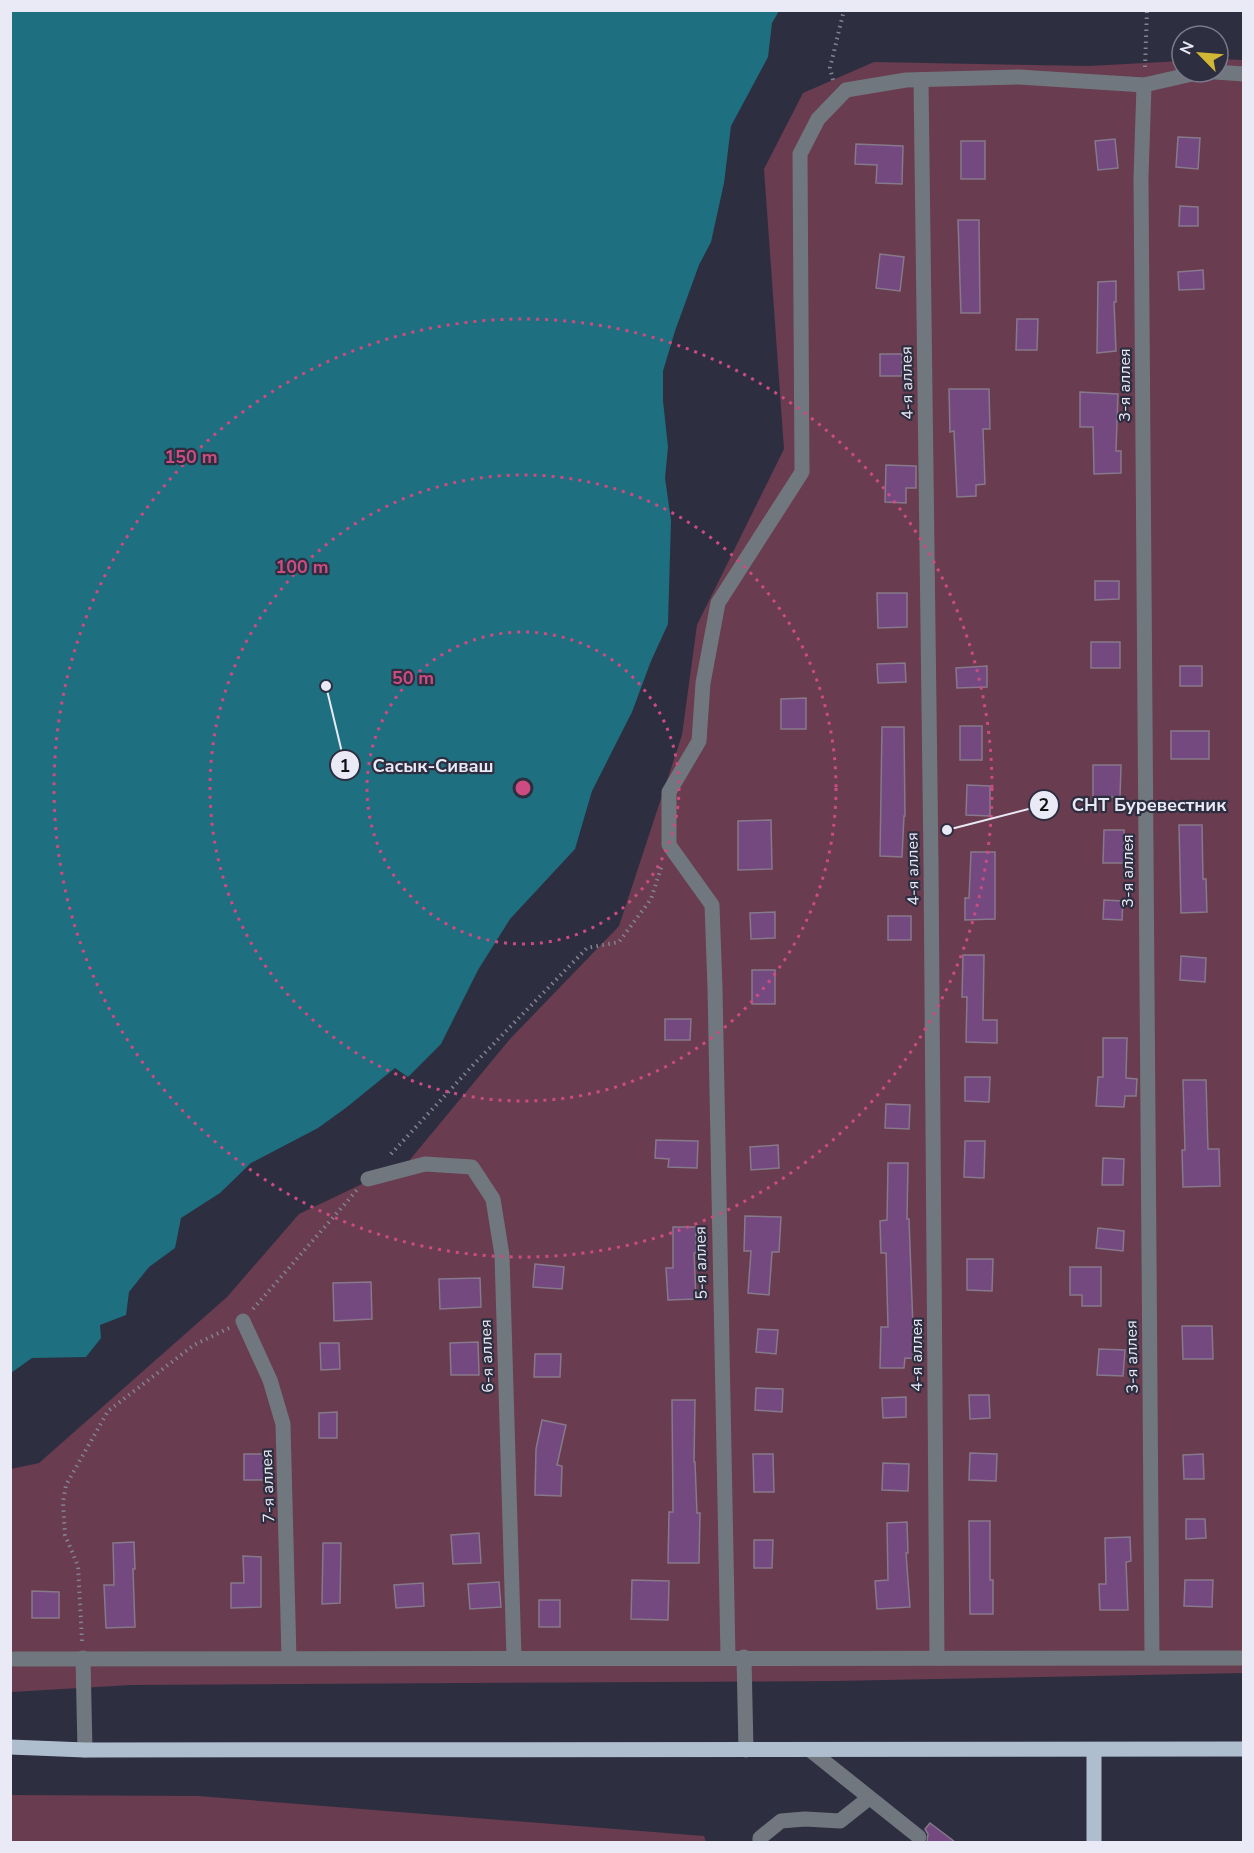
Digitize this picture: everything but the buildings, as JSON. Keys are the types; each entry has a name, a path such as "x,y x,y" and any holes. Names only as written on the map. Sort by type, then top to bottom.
{"main road":[{"path":"10,1747 85,1750 1244,1749"},
{"path":"1094,1750 1094,1842"}],"lane":[{"path":"838,98 846,90 906,80 1019,77 1144,85 1170,79"},
{"name":"4-я аллея","path":"921,80 931,862 937,1658"},
{"name":"3-я аллея","path":"1144,85 1141,190 1152,1658"},
{"name":"5-я аллея","path":"728,1657 712,905 669,845 669,792 699,741 703,683 718,603 802,472 800,154 818,119 838,98"},
{"name":"6-я аллея","path":"368,1179 424,1164 472,1167 493,1199 502,1256 514,1657"},
{"name":"7-я аллея","path":"243,1321 270,1380 283,1424 289,1658"},
{"path":"744,1657 746,1750"},
{"path":"83,1658 85,1750"},
{"path":"10,1659 1244,1658"},
{"path":"810,1750 918,1837"},
{"path":"760,1842 760,1838 781,1821 806,1819 840,1821 869,1798"}],"path":[{"path":"838,98 830,68 844,10"},
{"path":"1144,85 1147,10"},
{"path":"66,1485 63,1502 66,1535 78,1566 83,1658"}],"shaded area":[{"path":"1230,59 1243,60 1243,1673 833,1681 131,1685 11,1692 11,1469 39,1463 227,1297 299,1214 408,1162 510,1039 619,926 682,735 697,625 784,449 764,169 803,93 874,62 1089,66 1170,62 1170,84 1230,84"},
{"path":"11,1795 198,1796 704,1836 706,1842 11,1842"}],"water":[{"path":"11,10 779,11 772,23 768,57 731,126 724,183 711,242 699,265 663,371 663,401 668,447 665,478 671,520 668,624 632,712 592,791 575,849 510,919 478,970 441,1044 408,1077 395,1068 318,1128 251,1163 220,1193 181,1218 175,1248 149,1267 129,1292 126,1315 100,1325 101,1338 86,1357 32,1358 11,1373"}],"place":[{"name":"Сасык-Сиваш","path":"326,686"},
{"name":"СНТ Буревестник","path":"947,830"}]}
